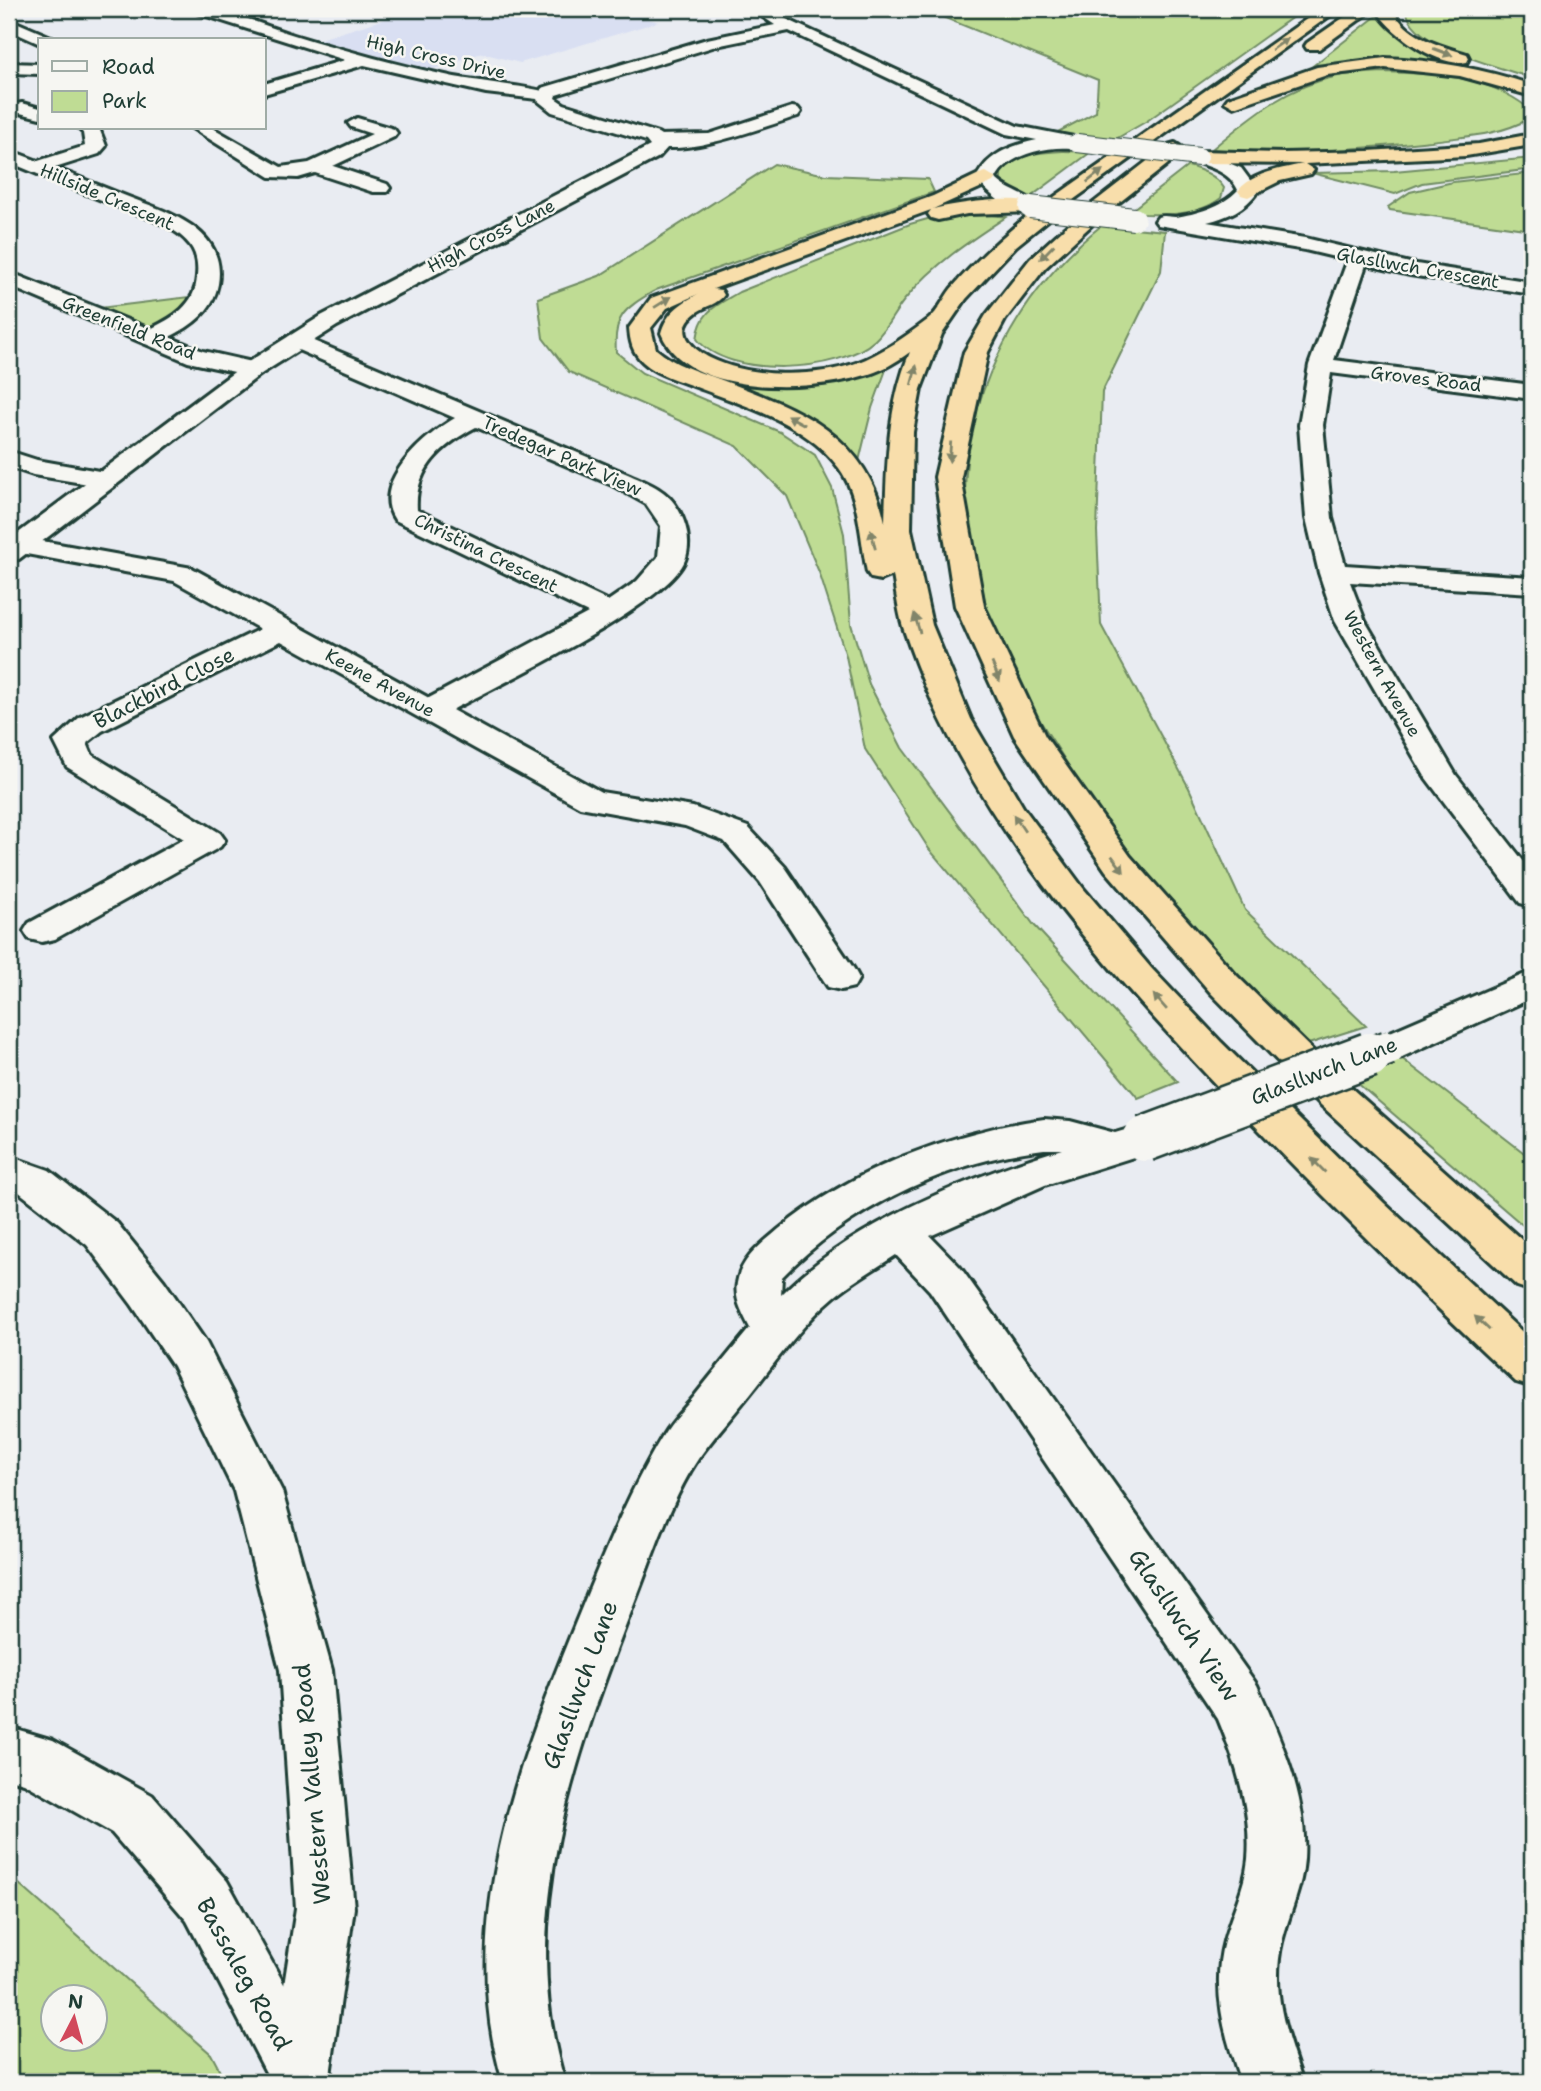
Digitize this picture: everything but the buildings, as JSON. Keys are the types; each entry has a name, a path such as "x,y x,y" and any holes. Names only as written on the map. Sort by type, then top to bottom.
{"highway":[{"path":"1030,207 967,208 935,214 766,273 699,301 679,313 673,328 673,340 680,350 695,361 715,369 764,378 816,378 856,370 891,356 937,322 988,263 1033,224 1106,167 1331,9"},
{"path":"1366,9 1234,102 1062,237 1024,277 997,315 976,352 960,393 951,430 949,516 957,566 1000,682 1079,813 1125,873 1214,976 1379,1135 1532,1274"},
{"path":"1390,9 1388,15 1396,27 1428,46 1532,84"},
{"path":"1234,102 1319,72 1374,64 1464,71 1532,91"},
{"path":"1199,157 1280,161 1350,159 1484,148 1532,139"},
{"path":"1244,197 1274,176 1302,170 1532,150"},
{"path":"992,169 940,200 659,303 648,313 640,328 641,344 649,356 666,367 765,404 802,422 825,439 849,463 861,487 896,635 1048,866 1111,946 1170,1013 1392,1239 1532,1369"},
{"path":"937,322 918,360 905,407 895,465 897,536 916,622 961,732"}],"street":[{"name":"High Cross Drive","path":"199,9 267,33 363,60 490,91 545,95"},
{"path":"753,9 975,115 1012,130 1077,143"},
{"path":"9,24 40,38"},
{"path":"792,26 713,42 575,82 553,89 545,95 549,103 558,107 658,141 711,139 792,113"},
{"path":"266,88 363,60"},
{"path":"9,68 38,69"},
{"path":"22,108 38,112"},
{"path":"975,115 1001,138 992,169 997,192 1030,207 1165,221 1198,218 1244,197"},
{"path":"204,130 277,173 298,172 316,167 388,133 357,123"},
{"path":"38,167 92,150 97,146 91,130"},
{"name":"High Cross Lane","path":"14,549 253,369 297,341 389,289 652,153 659,147 658,141"},
{"path":"992,169 1026,148 1077,143"},
{"name":"Glasllwch Crescent","path":"1077,143 1199,157 1237,173 1244,180 1244,197 1257,221 1305,244"},
{"name":"Hillside Crescent","path":"9,156 153,214 184,229 202,247 207,257 209,279 206,295 193,313 171,329 149,338"},
{"path":"316,167 380,188"},
{"name":"Glasllwch Crescent","path":"1165,221 1305,244 1357,259 1532,288"},
{"name":"Western Avenue","path":"1357,259 1321,365 1311,425 1319,518 1333,573 1350,621 1442,778 1532,895"},
{"name":"Greenfield Road","path":"9,278 196,357 253,369"},
{"name":"Tredegar Park View","path":"297,341 621,480 656,499 674,526 672,559 647,587 610,612 429,710"},
{"name":"Groves Road","path":"1321,365 1532,392"},
{"name":"Christina Crescent","path":"475,417 430,444 420,458 401,499 404,514 610,612"},
{"path":"9,459 33,467 107,479"},
{"name":"Keene Avenue","path":"14,549 182,574 592,800 693,817 736,834 773,874 841,978"},
{"path":"1333,573 1532,585"},
{"name":"Blackbird Close","path":"42,931 208,840 78,760 69,741 91,724 284,628"},
{"name":"Glasllwch Lane","path":"534,2082 526,2056 514,1982 520,1897 533,1819 588,1656 645,1514 681,1446 774,1331 818,1284 899,1231 1030,1174 1128,1143 1388,1048 1532,983"},
{"path":"774,1331 758,1300 762,1271 809,1227 867,1191 970,1148 1043,1134 1128,1143"},
{"name":"Western Valley Road","path":"9,1171 34,1181 102,1234 110,1244 190,1355 258,1491 306,1671 325,1908 302,2079"},
{"name":"Glasllwch View","path":"899,1231 945,1279 1238,1703 1264,1763 1276,1827 1276,1860 1269,1895 1250,1957 1250,2002 1261,2054 1272,2082"},
{"name":"Bassaleg Road","path":"9,1753 34,1759 132,1814 207,1901 302,2079"}],"shaded area":[{"path":"417,9 633,9 626,11 658,22 520,63 482,53 418,74 304,44"}],"green space":[{"path":"923,9 1213,9 1232,13 1244,9 1304,9 1147,121 1114,140 1056,133 1096,112 1098,80"},
{"path":"1406,9 1532,9 1532,78 1458,54 1439,45 1411,22"},
{"path":"1379,14 1402,38 1419,47 1509,79 1434,64 1305,72"},
{"path":"1381,72 1439,75 1476,82 1511,96 1527,107 1529,119 1505,129 1482,134 1376,147 1294,152 1212,149 1255,114 1302,87 1338,76"},
{"path":"1064,151 1091,152 1029,198 1011,190 1001,180 1001,171 1014,160"},
{"path":"1532,158 1532,169 1422,183 1395,194 1312,173 1394,171"},
{"path":"774,164 826,175 928,179 934,192 656,290 629,308 619,320 616,352 642,373 780,432 815,455 832,488 844,534 851,624 869,684 902,748 1034,925 1178,1082 1138,1098 929,849 865,749 846,656 819,572 787,496 737,446 569,372 543,338 538,298 599,276"},
{"path":"1188,166 1213,176 1224,188 1221,198 1188,212 1128,213"},
{"path":"1532,173 1532,230 1390,210 1388,207 1410,192 1453,182"},
{"path":"985,214 1006,217 941,263 903,302 880,335 859,351 811,365 758,366 733,361 712,352 697,339 706,315 739,292 910,224 938,216"},
{"path":"1102,225 1165,231 1161,271 1102,392 1097,531 1101,625 1189,788 1245,910 1366,1026 1302,1046 1176,914 1137,867 1096,809 1031,707 1000,648 989,620 968,535 966,478 971,436 982,395 998,356 1018,319 1042,285 1071,253"},
{"path":"206,295 149,338 83,310"},
{"path":"887,367 872,408 859,461 830,432 800,414 705,378 774,386 797,385 842,380"},
{"path":"1396,1054 1532,1159 1532,1233 1348,1075"},
{"path":"9,1875 211,2054 226,2082 9,2082"}]}
